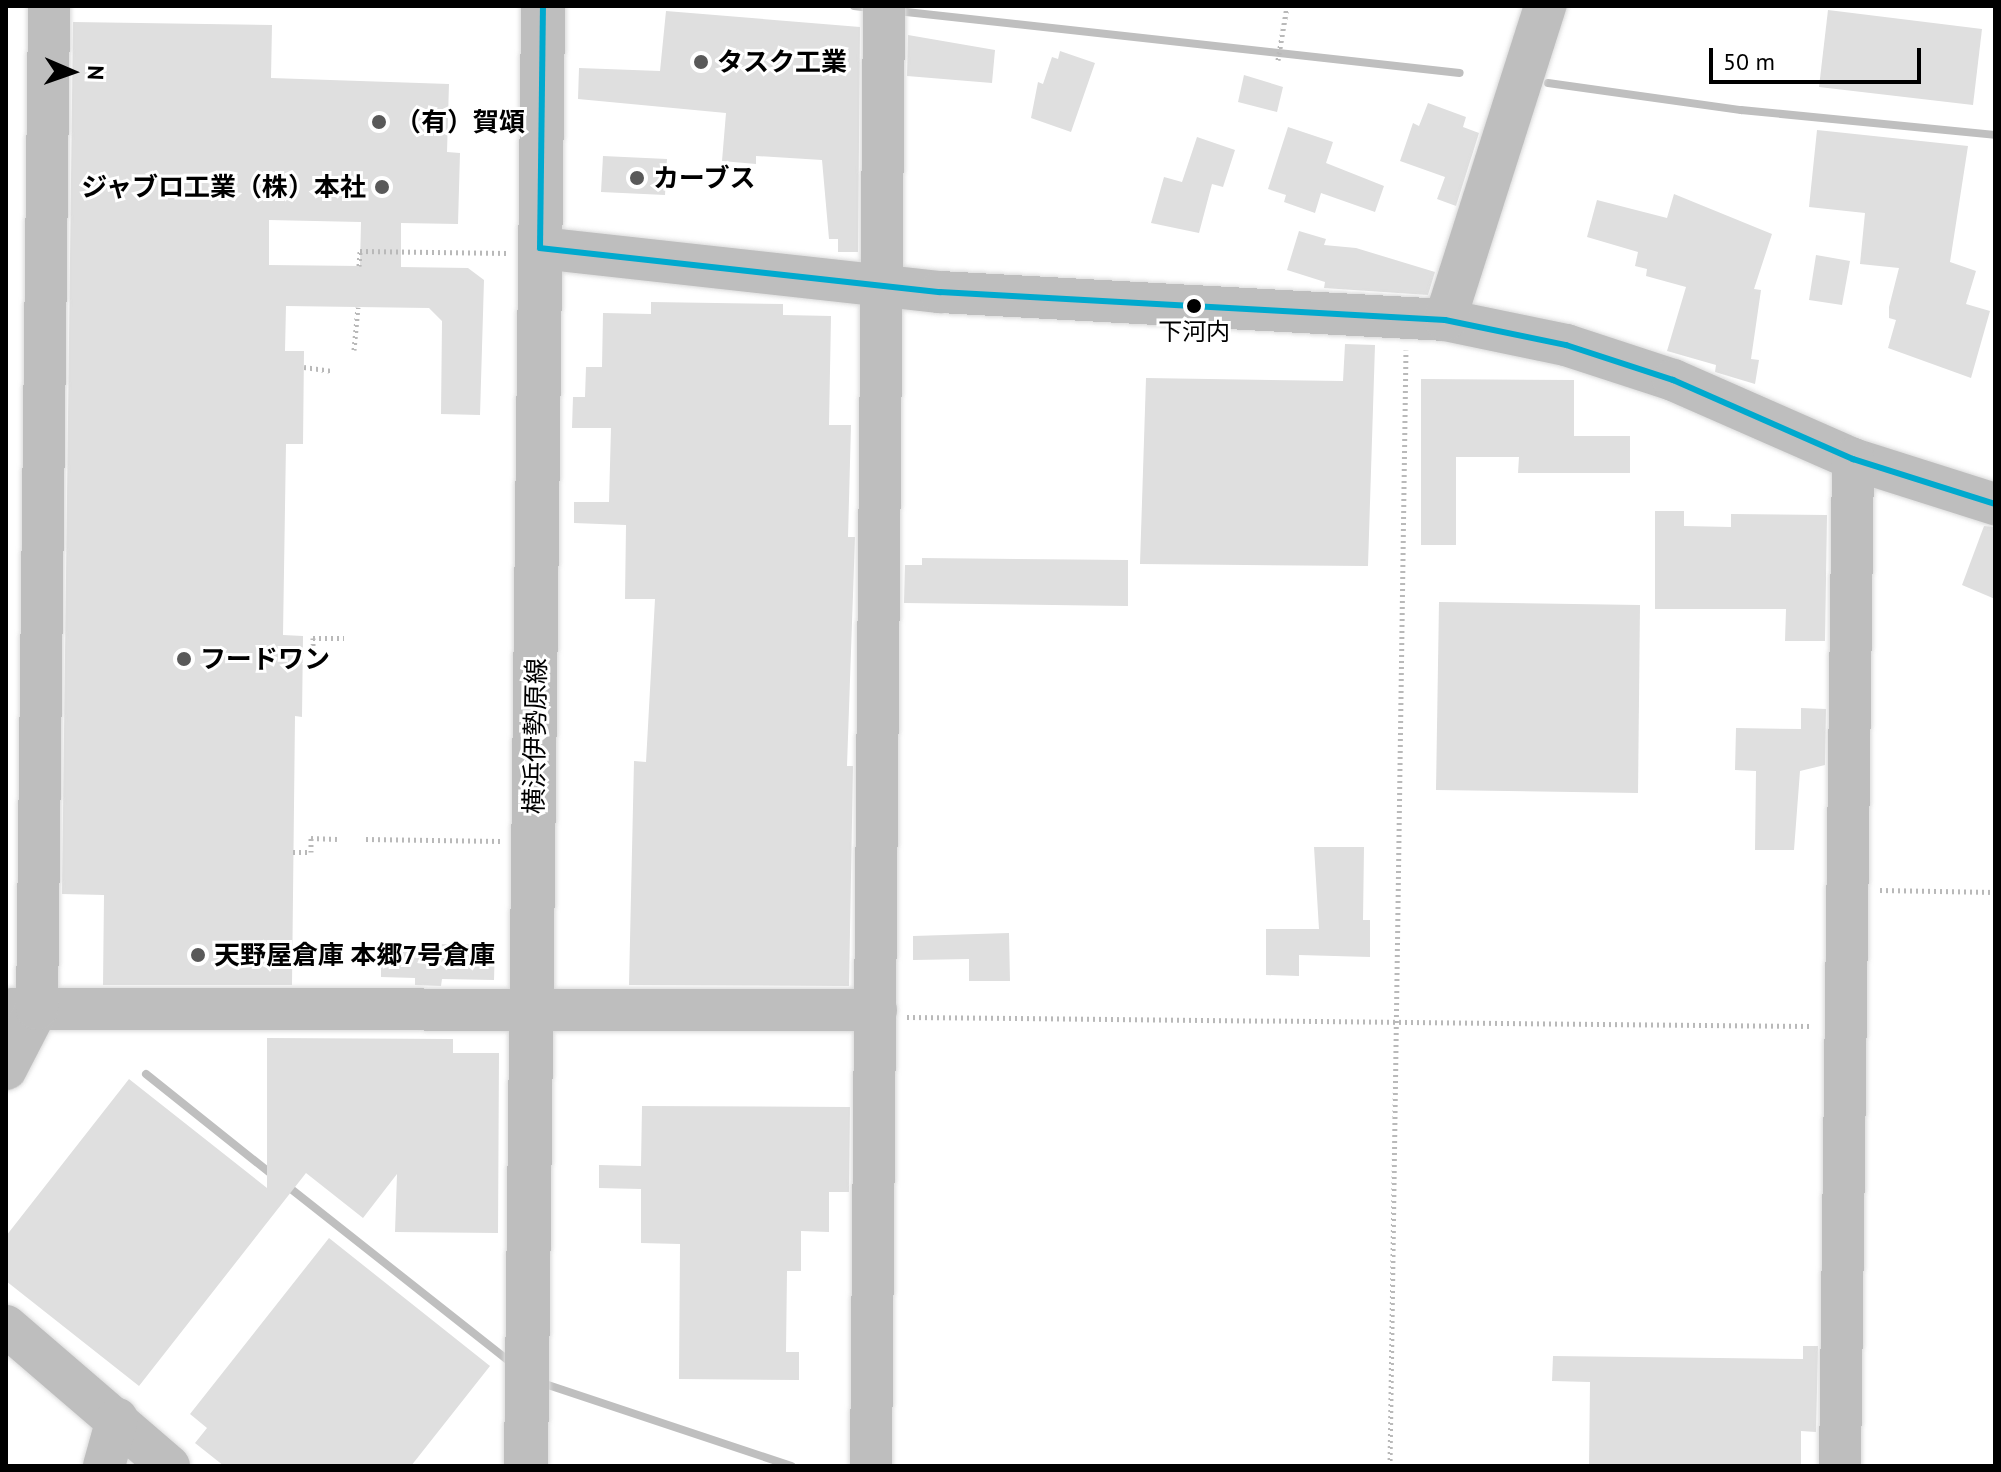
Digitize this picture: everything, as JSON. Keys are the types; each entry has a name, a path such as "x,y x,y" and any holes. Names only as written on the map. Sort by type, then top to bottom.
{"main road":[{"name":"横浜伊勢原線","path":"526,1466 533,1010 530,250 543,6"}],"street":[{"path":"6,1069 22,1009 49,6"},
{"path":"1426,318 1512,112 1545,6"},
{"path":"871,1466 885,286 884,12"},
{"path":"530,250 885,286 1426,318 1566,345 1673,380 1853,459 1995,504"},
{"path":"1840,1466 1853,459"},
{"path":"22,1009 876,1010"},
{"path":"6,1326 169,1466"},
{"path":"104,1466 117,1419"}],"path":[{"path":"1278,60 1287,6"},
{"path":"359,266 360,251 530,250"},
{"path":"354,350 358,307"},
{"path":"1390,1466 1394,1023 1426,318"},
{"path":"304,367 332,371"},
{"path":"302,651 313,651 313,638 344,638"},
{"path":"293,852 311,852 311,838 337,839"},
{"path":"366,839 513,842"},
{"path":"1847,890 1995,892"},
{"path":"876,1010 932,1019 1846,1027"}],"building":[{"path":"1828,10 1982,29 1973,105 1819,87"},
{"path":"666,11 860,27 858,252 838,252 838,239 829,239 822,160 756,156 756,164 722,161 726,113 578,99 579,68 660,71"},
{"path":"73,22 272,25 271,78 449,84 447,152 460,153 458,224 401,223 401,267 468,268 484,280 480,415 441,414 442,321 429,308 286,306 285,351 304,351 303,444 286,444 283,635 303,636 302,717 295,716 292,985 103,985 104,895 62,894","holes":["269,220 361,222 360,266 269,265"]},
{"path":"908,35 995,50 992,83 907,76"},
{"path":"1060,51 1095,63 1071,132 1031,118 1038,82 1043,84 1052,57 1058,59"},
{"path":"1244,75 1283,87 1277,112 1238,102"},
{"path":"1428,103 1466,117 1463,127 1479,133 1456,206 1437,199 1445,177 1400,161 1413,123 1419,126"},
{"path":"1288,127 1333,142 1326,163 1384,186 1375,212 1321,193 1315,213 1284,202 1286,195 1268,189"},
{"path":"1817,130 1968,146 1950,262 1976,271 1966,304 1990,311 1971,378 1888,348 1896,320 1889,318 1889,307 1899,268 1860,264 1865,213 1809,207"},
{"path":"1197,137 1235,150 1223,187 1212,184 1199,233 1151,223 1164,177 1182,182"},
{"path":"603,156 667,159 665,195 601,192"},
{"path":"1674,194 1772,234 1754,289 1761,290 1751,359 1759,360 1755,384 1715,372 1716,365 1667,351 1686,287 1646,276 1647,269 1635,266 1638,252 1587,237 1597,200 1667,218"},
{"path":"1299,231 1326,239 1324,245 1356,248 1435,272 1428,295 1324,288 1325,282 1287,270"},
{"path":"1816,255 1850,261 1842,305 1809,300"},
{"path":"651,302 783,304 783,315 831,316 829,425 851,425 848,537 855,537 847,766 853,766 849,986 629,985 634,761 646,762 655,599 625,599 626,525 574,523 574,502 609,502 611,428 572,428 573,397 585,397 586,367 602,367 603,313 651,314"},
{"path":"1345,344 1375,345 1368,566 1140,564 1146,378 1343,381"},
{"path":"1421,379 1574,380 1574,436 1630,436 1630,473 1518,473 1519,457 1456,457 1456,545 1421,545"},
{"path":"1655,511 1684,511 1684,526 1731,527 1731,514 1827,515 1825,641 1785,641 1786,609 1655,609"},
{"path":"1984,526 1995,527 1995,599 1962,585"},
{"path":"922,558 1128,560 1128,606 904,603 905,565 922,565"},
{"path":"1439,602 1640,605 1638,793 1436,790"},
{"path":"1801,708 1826,709 1825,765 1800,771 1794,850 1755,850 1756,771 1735,770 1736,728 1801,729"},
{"path":"1314,847 1364,847 1363,920 1370,920 1370,957 1299,955 1299,976 1266,975 1266,929 1319,929"},
{"path":"1009,933 1010,981 969,981 969,959 913,960 913,936"},
{"path":"381,943 495,945 494,980 442,979 441,986 415,985 415,978 381,977"},
{"path":"267,1038 453,1039 453,1053 499,1053 498,1233 395,1232 397,1174 363,1218 306,1173 139,1386 6,1281 6,1236 129,1079 267,1188"},
{"path":"642,1106 850,1107 849,1192 829,1192 829,1232 801,1231 801,1271 787,1271 786,1352 799,1352 799,1380 679,1379 680,1244 641,1243 641,1189 599,1188 599,1165 641,1166"},
{"path":"329,1238 490,1366 411,1466 224,1466 195,1443 207,1428 190,1414"},
{"path":"1803,1346 1818,1346 1816,1432 1801,1431 1801,1466 1589,1466 1590,1382 1552,1381 1553,1356 1803,1359"}],"waterway":[{"path":"854,6 871,8"},
{"path":"897,11 1460,73"},
{"path":"1548,83 1741,110 1995,135"},
{"path":"146,1074 275,1177"},
{"path":"286,1185 514,1365"},
{"path":"542,1383 792,1466"}],"transit line":[{"path":"540,248 543,6"},
{"path":"540,248 940,292 1445,320 1566,345 1673,380 1853,459 1995,504"}],"place":[{"name":"タスク工業","path":"701,62"},
{"name":"（有）賀頌","path":"379,122"},
{"name":"カーブス","path":"637,178"},
{"name":"ジャブロ工業（株）本社","path":"382,187"},
{"name":"下河内","path":"1194,306"},
{"name":"フードワン","path":"184,659"},
{"name":"天野屋倉庫 本郷7号倉庫","path":"198,955"}]}
